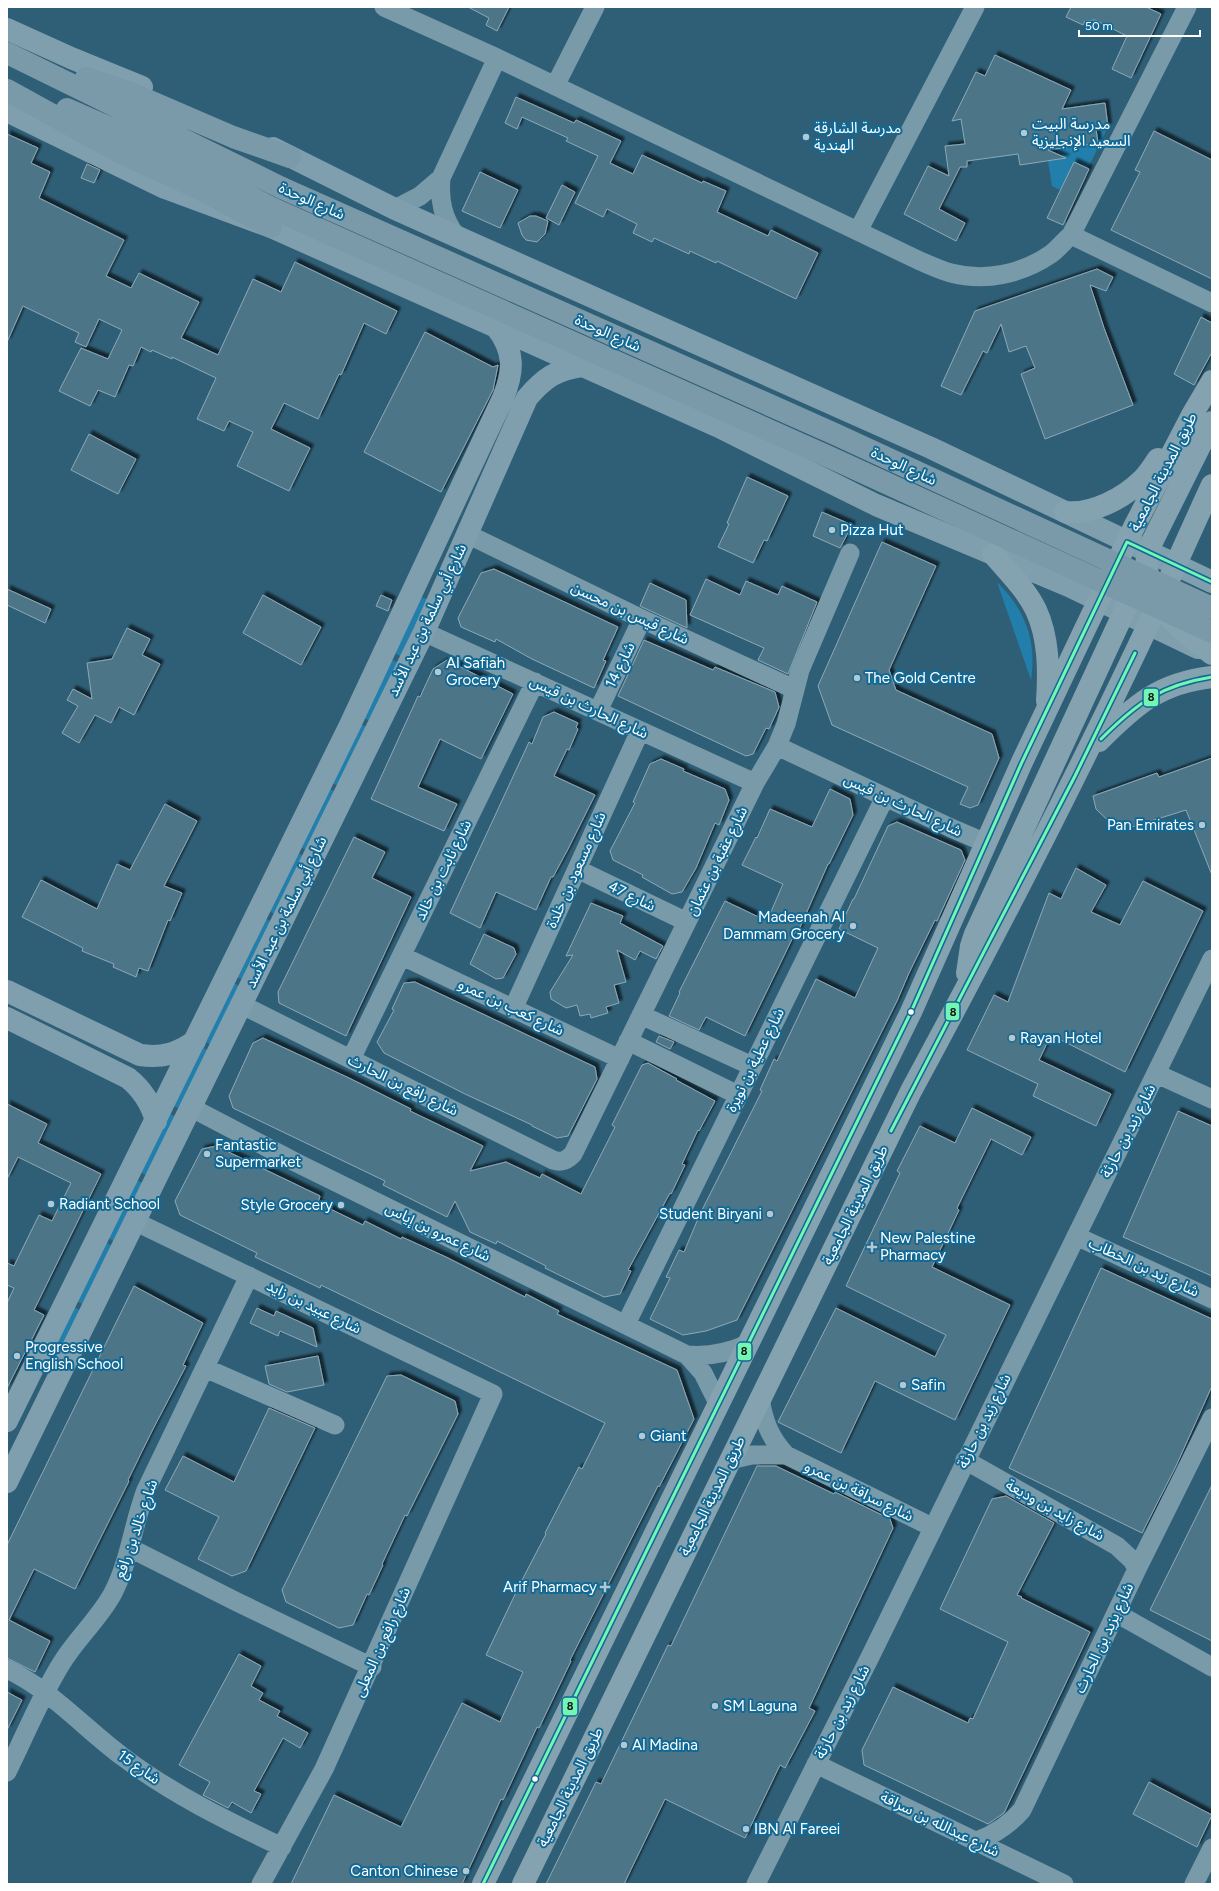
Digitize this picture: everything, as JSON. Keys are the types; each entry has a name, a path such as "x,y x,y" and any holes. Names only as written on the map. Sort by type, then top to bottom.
{"highway":[{"path":"7,53 119,89 232,137 290,157"},
{"name":"شارع الوحدة","path":"7,53 282,188 830,432 1212,608"},
{"name":"شارع الوحدة","path":"7,83 133,138 272,218 827,456 1212,632"},
{"path":"7,90 123,154 198,188 272,218"}],"main road":[{"name":"طريق المدينة الجامعية","path":"484,1884 911,1012 1046,710 1127,542 1192,415 1212,381"},
{"path":"1065,512 1075,513 1091,509 1106,503 1133,488 1144,478 1192,415"},
{"path":"1212,422 1147,552 1146,566 1148,580 1158,603 1180,629 1212,655"},
{"name":"طريق المدينة الجامعية","path":"523,1884 911,1091 967,986 1086,753 1158,603 1212,484"},
{"path":"967,986 968,959 975,934 1128,601 1133,577 1131,553 1127,542"},
{"path":"993,554 1028,596 1036,611 1044,635 1048,661 1046,710"},
{"path":"1086,753 1129,711 1144,700 1177,685 1212,677"}],"street":[{"path":"384,7 497,58 920,260 951,273 978,277 1004,275 1029,267 1052,253 1071,235 1187,7"},
{"path":"555,86 595,7"},
{"path":"858,231 975,7"},
{"path":"7,29 71,58 212,116 290,157 395,209 931,448 1212,582"},
{"path":"456,236 444,215 440,190 441,178 497,58"},
{"path":"7,111 165,188 272,218 496,327 720,427 870,501 1099,600 1212,655"},
{"path":"395,209 420,196 441,178"},
{"path":"1071,235 1212,303"},
{"name":"شارع أبي سلمة بن عبد الأسد","path":"7,1421 348,727 509,384 511,369 510,353 505,339 496,327"},
{"name":"شارع أبي سلمة بن عبد الأسد","path":"7,1482 240,1004 424,632 527,398 538,385 551,375 567,368 583,366"},
{"path":"460,490 468,495 472,504 467,534"},
{"name":"شارع قيس بن محسن","path":"467,534 642,620 794,689"},
{"name":"شارع عقبة بن عثمان","path":"566,1160 573,1154 755,783 777,746 790,712 794,689 800,670 850,553"},
{"name":"شارع 14","path":"598,711 642,620"},
{"name":"شارع الحارث بن قيس","path":"424,632 755,783"},
{"name":"شارع ثابت بن خالد","path":"351,1059 535,682"},
{"name":"شارع مسعود بن خلدة","path":"513,1009 640,731"},
{"name":"شارع الحارث بن قيس","path":"777,746 986,843"},
{"name":"شارع عطية بن نويرة","path":"626,1324 885,797"},
{"name":"شارع 47","path":"577,869 687,922"},
{"name":"شارع كعب بن عمرو","path":"402,956 620,1059"},
{"name":"شارع زيد بن حارثة","path":"756,1884 1157,1074 1212,959"},
{"path":"7,991 140,1055 152,1057 175,1053 194,1040"},
{"name":"شارع رافع بن الحارث","path":"240,1004 553,1160 562,1162 566,1160"},
{"path":"7,1007 29,1016 37,1015 44,1009"},
{"path":"640,1015 752,1066"},
{"path":"7,1018 128,1078 146,1097 153,1110 156,1120"},
{"path":"628,1041 738,1096"},
{"path":"1157,1074 1212,1099"},
{"name":"شارع عمرو بن إياس","path":"190,1107 297,1163 688,1355 700,1356 725,1353 748,1344"},
{"name":"شارع عبيد بن زايد","path":"134,1221 493,1394"},
{"name":"شارع زيد بن الخطاب","path":"1076,1236 1212,1299"},
{"name":"شارع خالد بن رافع","path":"7,1772 46,1692 69,1652 99,1615 123,1572 140,1506 146,1490 249,1276"},
{"name":"شارع عمرو بن إياس","path":"688,1355 703,1373 719,1405"},
{"path":"205,1368 335,1425"},
{"name":"شارع رافع بن المعلى","path":"262,1884 324,1768 372,1667 493,1394"},
{"name":"شارع سراقة بن عمرو","path":"760,1397 767,1428 786,1455 932,1527"},
{"name":"شارع يزيد بن الحارث","path":"977,1841 991,1836 1002,1829 1022,1810 1137,1569 1212,1418"},
{"name":"شارع سراقة بن عمرو","path":"730,1460 763,1454 786,1455"},
{"name":"شارع زايد بن وديعة","path":"965,1460 1113,1543 1125,1552 1137,1569"},
{"path":"130,1548 372,1667"},
{"path":"1116,1613 1212,1667"},
{"name":"شارع 15","path":"7,1669 26,1678 46,1692 108,1746 175,1792 227,1822 282,1848"},
{"name":"شارع عبدالله بن سراقة","path":"816,1764 1064,1884"},
{"path":"1194,1884 1212,1848"}],"shaded area":[{"path":"1108,127 1074,197 1052,186 1048,161 1059,159 1057,148 1098,143 1096,129"},
{"path":"997,582 1015,603 1027,626 1032,652 1031,680"},
{"path":"421,597 429,600 402,657 395,653"},
{"path":"391,659 399,663 371,721 363,718"},
{"path":"360,724 367,727 339,786 332,783"},
{"path":"328,788 336,792 308,851 300,847"},
{"path":"296,852 304,856 276,915 269,911"},
{"path":"264,918 272,922 244,980 236,977"},
{"path":"233,983 240,986 212,1045 205,1042"},
{"path":"201,1047 208,1050 181,1109 173,1106"},
{"path":"168,1113 176,1117 148,1176 140,1172"},
{"path":"136,1180 143,1183 116,1242 108,1238"},
{"path":"105,1242 112,1246 84,1305 77,1301"},
{"path":"74,1307 81,1311 53,1370 46,1366"}],"building":[{"path":"468,7 509,7 497,31 486,25 489,18"},
{"path":"1071,7 1146,7 1161,14 1131,78 1112,69 1127,36 1095,20 1085,21 1083,25 1066,17"},
{"path":"995,55 1071,90 1062,109 1105,103 1108,127 1096,129 1098,143 1048,150 1066,158 1020,165 1018,154 967,161 967,167 960,167 939,209 965,223 956,241 904,214 928,166 949,176 945,146 965,144 961,119 952,121 976,72 985,76"},
{"path":"516,97 574,123 576,120 621,141 610,163 633,174 642,155 702,183 703,181 726,191 717,212 768,236 771,230 818,253 796,299 717,261 716,263 690,251 689,254 654,238 652,242 633,233 637,224 607,209 603,217 575,203 598,156 566,141 568,138 522,117 517,129 505,123"},
{"path":"1154,131 1212,160 1212,279 1111,230 1140,172 1135,170"},
{"path":"7,134 38,148 31,163 50,172 39,198 124,240 106,276 131,288 139,273 199,302 181,338 218,355 253,279 281,292 295,262 397,311 386,334 364,323 341,375 339,374 318,419 284,403 271,429 310,448 289,491 237,466 253,432 229,421 224,431 197,419 216,378 172,357 172,359 141,347 133,366 129,365 115,397 98,390 90,406 59,391 81,348 108,359 122,330 99,319 86,347 75,342 79,333 23,306 7,342"},
{"path":"1074,162 1089,169 1063,225 1047,218"},
{"path":"87,164 100,170 94,183 81,178"},
{"path":"480,172 518,190 500,228 462,211"},
{"path":"562,185 575,192 559,225 546,218"},
{"path":"530,216 536,216 548,221 545,234 537,242 526,240 522,235 518,223"},
{"path":"1097,269 1113,277 1106,291 1090,285 1104,328 1133,405 1045,439 1021,374 1035,368 1026,346 1009,352 1001,324 987,353 983,351 961,395 941,386 975,311"},
{"path":"1201,317 1212,323 1212,352 1194,385 1174,374"},
{"path":"425,332 493,367 498,365 493,390 441,492 364,452"},
{"path":"89,434 136,459 118,494 71,470"},
{"path":"747,477 788,496 767,541 764,540 753,563 718,547 729,524 727,523"},
{"name":"Pizza Hut","path":"822,512 852,525 840,548 813,536"},
{"name":"The Gold Centre","path":"882,542 936,566 889,670 896,690 992,734 999,758 978,805 970,808 960,804 968,787 832,725 818,686"},
{"path":"494,569 618,627 603,660 606,661 594,688 532,659 496,639 495,642 461,627 458,618 481,573"},
{"path":"706,579 740,595 746,581 778,595 782,586 817,602 788,674 758,660 764,648 690,615"},
{"path":"650,583 686,600 687,628 640,606"},
{"path":"7,589 51,609 45,623 7,605"},
{"path":"263,595 321,627 301,665 243,633"},
{"path":"381,595 392,600 388,611 376,606"},
{"path":"127,628 150,639 142,655 160,664 134,715 119,707 111,723 95,715 79,743 62,733 78,706 67,700 73,689 92,699 87,663 112,659"},
{"path":"644,640 713,670 715,667 775,692 779,707 769,729 766,728 753,754 746,756 618,696"},
{"path":"447,660 513,694 481,759 440,739 418,787 457,804 444,831 371,799 418,696 420,697 433,669"},
{"path":"554,712 578,723 576,727 578,729 569,750 567,749 554,776 595,795 553,877 551,877 536,910 496,892 480,928 450,913 529,742 532,744 543,717"},
{"path":"1212,758 1212,875 1186,810 1119,831 1096,809 1093,796 1157,773 1159,777"},
{"path":"661,759 684,769 683,771 725,789 729,800 719,825 715,823 696,868 682,892 672,894 642,877 643,875 613,860 610,851 635,803 633,802 650,764"},
{"path":"830,789 850,799 853,815 828,864 798,932 796,931 745,1036 706,1017 699,1030 669,1016 680,993 679,992 725,901 767,921 783,884 742,865 756,837 757,838 770,809 812,827"},
{"path":"165,804 197,821 164,886 182,893 170,921 168,920 148,971 139,968 136,977 113,967 114,964 82,951 83,948 22,917 41,880 97,909 117,864 130,870"},
{"path":"897,822 961,850 965,860 937,921 935,920 897,1001 737,1320 706,1331 683,1335 650,1319 670,1278 666,1277 679,1250 684,1252 700,1214 762,1091 760,1090 774,1059 777,1061 816,979 855,998 878,948 839,929 888,826"},
{"path":"354,837 385,852 372,878 411,897 346,1036 279,1003 278,992"},
{"path":"1076,868 1106,885 1091,912 1120,925 1143,881 1203,911 1125,1072 1051,1035 1039,1060 1111,1094 1096,1126 1033,1096 1038,1084 967,1050 994,995 1008,1002 1049,893 1061,899"},
{"path":"591,903 623,916 620,923 663,946 656,959 640,951 635,960 617,950 626,982 614,985 619,1003 606,1007 608,1013 591,1018 590,1014 580,1016 577,1005 566,1008 551,999 550,992 573,955 566,956"},
{"path":"484,934 514,948 516,954 503,978 496,979 470,964"},
{"path":"415,982 595,1067 597,1079 568,1136 557,1138 384,1053 377,1042 394,1010 392,1009 404,983"},
{"path":"659,1036 674,1042 670,1049 656,1042"},
{"path":"263,1038 349,1078 411,1109 410,1111 483,1146 470,1171 506,1162 540,1178 542,1174 581,1194 615,1127 612,1125 642,1065 648,1063 715,1101 699,1131 698,1130 682,1164 685,1165 671,1194 670,1193 628,1270 631,1271 620,1294 604,1297 545,1268 546,1266 497,1241 496,1244 470,1232 455,1201 447,1217 383,1185 385,1181 233,1108 229,1096 253,1043"},
{"path":"7,1104 47,1124 38,1143 101,1174 34,1310 44,1315 7,1388 7,1303 14,1288 7,1285 7,1263 14,1266 39,1215 52,1221 71,1183 18,1157 7,1179"},
{"path":"972,1108 1031,1137 1022,1155 991,1139 957,1208 959,1210 932,1267 1010,1305 955,1420 875,1381 841,1453 778,1422 836,1308 935,1357 946,1335 846,1286 900,1173 897,1171 920,1126 955,1143"},
{"path":"1178,1111 1212,1126 1212,1276 1123,1237"},
{"path":"216,1146 320,1196 318,1203 363,1225 365,1221 401,1239 402,1237 446,1257 525,1297 526,1294 559,1311 557,1314 677,1370 694,1419 659,1487 658,1486 570,1660 571,1661 539,1728 537,1727 503,1800 501,1799 462,1884 291,1884 334,1795 401,1827 462,1703 500,1722 523,1672 486,1655 546,1534 545,1533 579,1467 582,1469 605,1423 321,1285 320,1288 255,1257 257,1253 180,1215 175,1201 202,1149"},
{"path":"1101,1268 1212,1319 1212,1386 1176,1466 1142,1533 1009,1468"},
{"path":"134,1286 203,1323 183,1365 186,1366 152,1431 128,1480 129,1481 75,1589 34,1569 9,1620 50,1641 35,1672 7,1658 7,1545"},
{"path":"257,1308 274,1316 276,1311 313,1328 317,1347 280,1331 278,1336 250,1323"},
{"path":"318,1356 324,1385 287,1392 269,1384 265,1366"},
{"path":"401,1375 455,1401 458,1414 407,1516 405,1515 369,1595 367,1594 353,1625 339,1628 286,1602 282,1590 387,1376"},
{"path":"269,1408 315,1428 246,1571 232,1576 198,1559 219,1517 165,1490 183,1456 234,1482"},
{"path":"757,1466 776,1466 834,1494 835,1492 890,1519 893,1528 809,1708 815,1711 785,1768 780,1765 745,1838 665,1799 624,1884 546,1884 596,1782 601,1784 668,1645 671,1646"},
{"path":"1212,1485 1212,1641 1150,1610"},
{"path":"1006,1496 1054,1523 1017,1595 1090,1632 1004,1813 988,1824 864,1765 862,1750 893,1687 968,1723 970,1718 973,1719 1008,1642 940,1609 992,1499"},
{"path":"239,1654 261,1666 251,1686 263,1693 259,1700 280,1711 277,1716 308,1733 300,1748 283,1738 254,1791 261,1794 251,1813 232,1802 228,1808 203,1795 210,1782 179,1765"},
{"path":"7,1692 22,1700 7,1730"},
{"path":"1149,1782 1212,1815 1197,1847 1133,1814"}],"transit line":[{"name":"8","path":"483,1884 911,1012 1022,762 1127,542 1212,582"},
{"name":"8","path":"891,1131 1075,776 1135,653"},
{"name":"8","path":"1101,739 1126,715 1151,698 1178,685 1194,680 1212,677"}],"place":[{"name":"مدرسة البيت السعيد الإنجليزية","path":"1024,133"},
{"name":"مدرسة الشارقة الهندية","path":"806,137"},
{"name":"Pizza Hut","path":"832,530"},
{"name":"Al Safiah Grocery","path":"438,672"},
{"name":"The Gold Centre","path":"857,678"},
{"name":"Pan Emirates","path":"1202,825"},
{"name":"Madeenah Al Dammam Grocery","path":"853,926"},
{"name":"Rayan Hotel","path":"1012,1038"},
{"name":"Fantastic Supermarket","path":"207,1154"},
{"name":"Radiant School","path":"51,1204"},
{"name":"Style Grocery","path":"341,1205"},
{"name":"Student Biryani","path":"770,1214"},
{"name":"New Palestine Pharmacy","path":"872,1247"},
{"name":"Progressive English School","path":"17,1356"},
{"name":"Safin","path":"903,1385"},
{"name":"Giant","path":"642,1436"},
{"name":"Arif Pharmacy","path":"605,1587"},
{"name":"SM Laguna","path":"715,1706"},
{"name":"Al Madina","path":"624,1745"},
{"name":"IBN Al Fareei","path":"746,1829"},
{"name":"Canton Chinese","path":"466,1871"}]}
